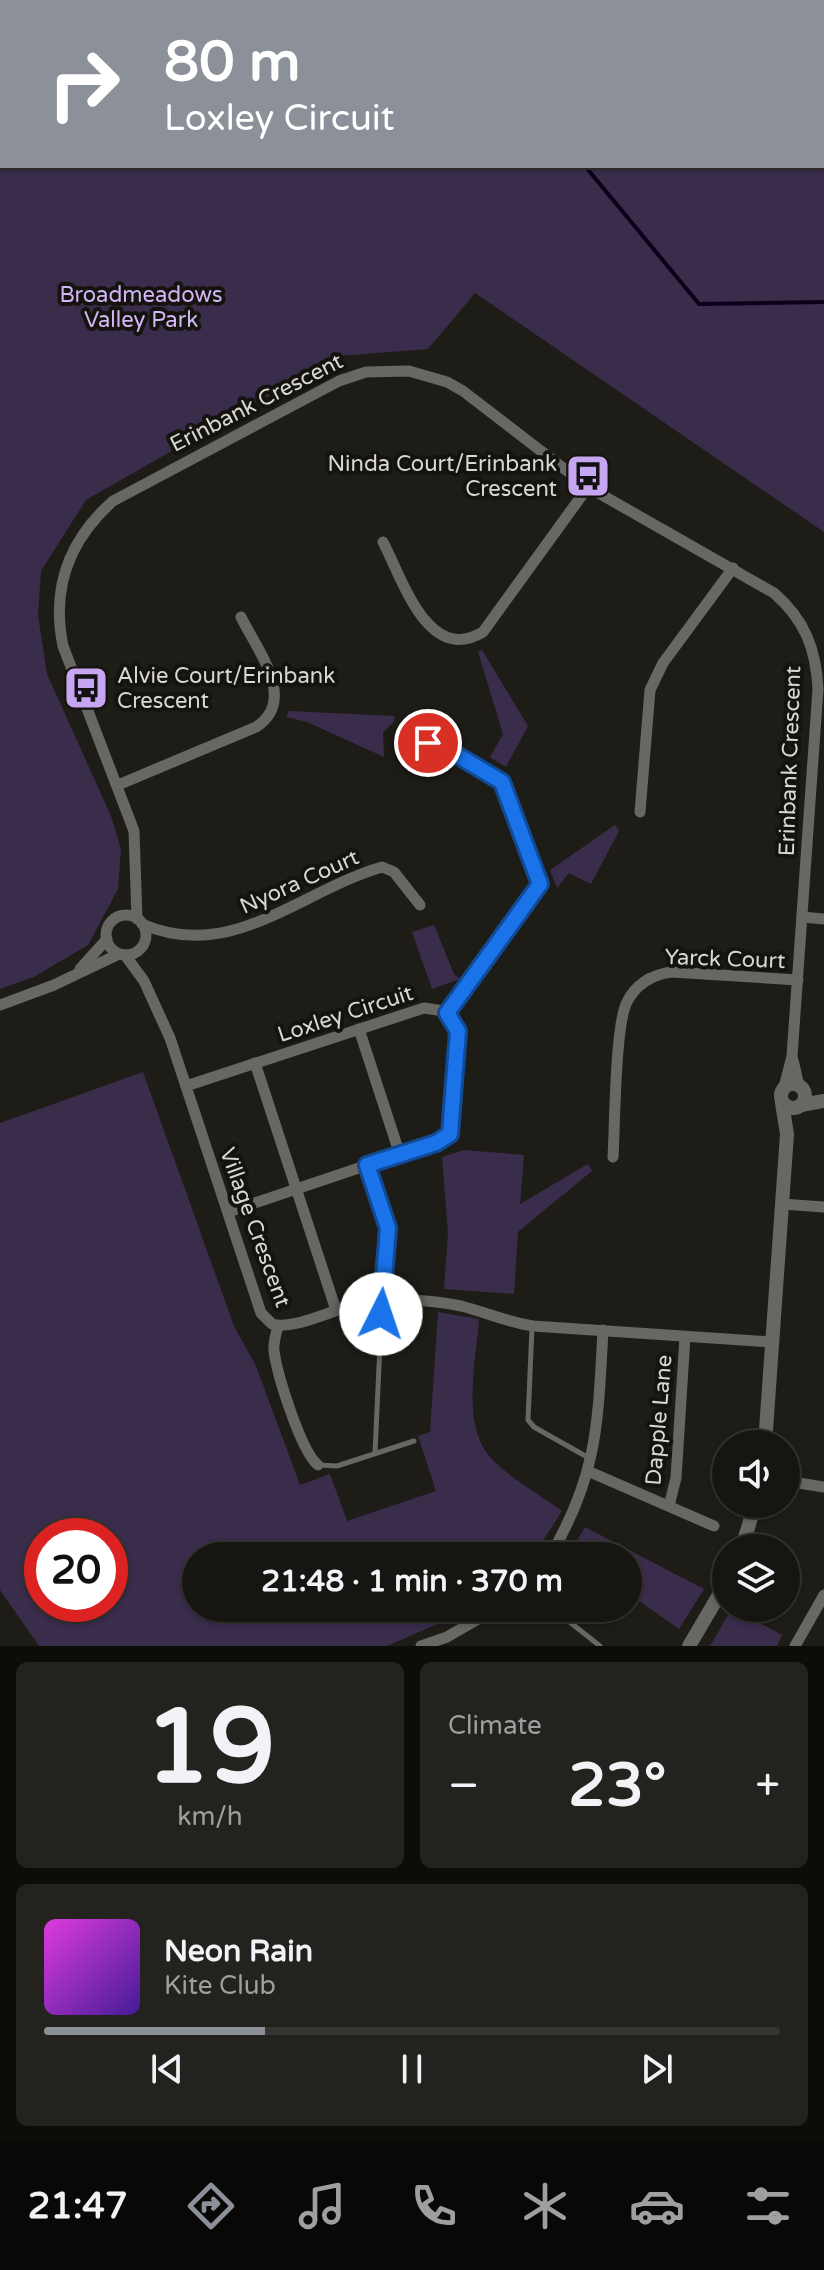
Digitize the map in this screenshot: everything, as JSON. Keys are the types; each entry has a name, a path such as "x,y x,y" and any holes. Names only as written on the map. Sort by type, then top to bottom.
{"street":[{"name":"Erinbank Crescent","path":"140,921 134,831 63,646 58,606 62,575 73,548 89,525 113,501 339,381 383,370 428,375 463,391 588,487 733,568 788,604 808,636 817,669 819,758 802,917 792,1056 795,1096 787,1134 766,1430"},
{"path":"383,542 426,622 442,638 463,640 483,632 588,487"},
{"path":"640,812 650,690 674,647 733,568"},
{"path":"118,785 256,727 273,712 276,697 272,680 241,617"},
{"path":"409,741 447,749 502,782 540,884 447,1013"},
{"name":"Nyora Court","path":"140,921 177,935 213,936 232,932 382,867 394,872 420,905"},
{"name":"Erinbank Crescent","path":"118,917 136,880"},
{"path":"0,1005 74,975 143,946 140,921 118,917 109,925 107,939 74,975"},
{"path":"802,917 824,919"},
{"name":"Nyora Court","path":"143,946 177,935"},
{"path":"107,939 122,955"},
{"name":"Village Crescent","path":"143,946 144,981"},
{"name":"Village Crescent","path":"122,955 144,981 186,1086 261,1313 278,1326 382,1300 458,1306 533,1326 772,1342"},
{"name":"Yarck Court","path":"613,1157 622,1020 636,989 653,977 671,972 798,980"},
{"name":"Loxley Circuit","path":"186,1086 424,1008 439,1008 447,1013 458,1031 450,1134 436,1143 228,1212"},
{"path":"359,1029 400,1155"},
{"path":"255,1063 336,1310"},
{"path":"795,1096 824,1094"},
{"path":"795,1096 824,1101"},
{"path":"367,1165 388,1228 382,1300"},
{"path":"782,1204 824,1207"},
{"path":"278,1326 274,1352 280,1374 307,1454 318,1465"},
{"path":"558,1542 575,1512 591,1466 603,1330"},
{"name":"Dapple Lane","path":"669,1506 676,1478 685,1337"},
{"name":"Dapple Lane","path":"591,1466 714,1526"},
{"path":"800,1483 824,1487"},
{"path":"795,1646 824,1595"},
{"path":"689,1646 712,1607"},
{"path":"421,1646 449,1641 477,1622"}],"lane":[{"path":"375,1453 372,1445 382,1300"},
{"path":"533,1326 528,1420 591,1466"},
{"path":"318,1465 337,1466 414,1441"},
{"path":"569,1622 600,1646"},
{"path":"581,1646 589,1638"}],"green space":[{"name":"Broadmeadows Valley Park","path":"0,168 824,168 824,532 475,293 428,349 338,356 86,500 41,571 38,615 47,674 111,816 121,849 118,889 88,945 34,977 0,989"},
{"path":"482,650 528,726 506,767 490,757 503,734 478,652"},
{"path":"289,711 395,716 394,722 383,732 384,757 307,722 286,717"},
{"path":"615,825 619,831 591,884 569,873 557,888 550,870"},
{"path":"434,925 454,974 460,979 432,989 412,932"},
{"path":"143,1072 234,1326 256,1366 300,1485 330,1474 347,1521 436,1491 418,1436 430,1432 438,1312 479,1319 472,1396 477,1433 485,1449 519,1482 562,1511 542,1542 182,1542 182,1622 442,1622 387,1646 39,1646 0,1590 0,1123"},
{"path":"464,1150 524,1155 520,1204 588,1164 592,1171 518,1232 514,1294 444,1289 448,1233 442,1157"},
{"path":"585,1527 614,1542 577,1542"},
{"path":"642,1557 704,1589 679,1629 642,1603"},
{"path":"724,1622 758,1622 782,1635 777,1646 710,1646"}],"waterway":[{"path":"587,168 699,304 824,302"}],"place":[{"name":"Ninda Court/Erinbank Crescent","path":"588,476"},
{"name":"Alvie Court/Erinbank Crescent","path":"86,688"}],"route":[{"path":"381,1314 388,1228 367,1165 436,1143 450,1134 458,1031 447,1013 533,898 540,884 502,782 447,749 428,743"}]}
